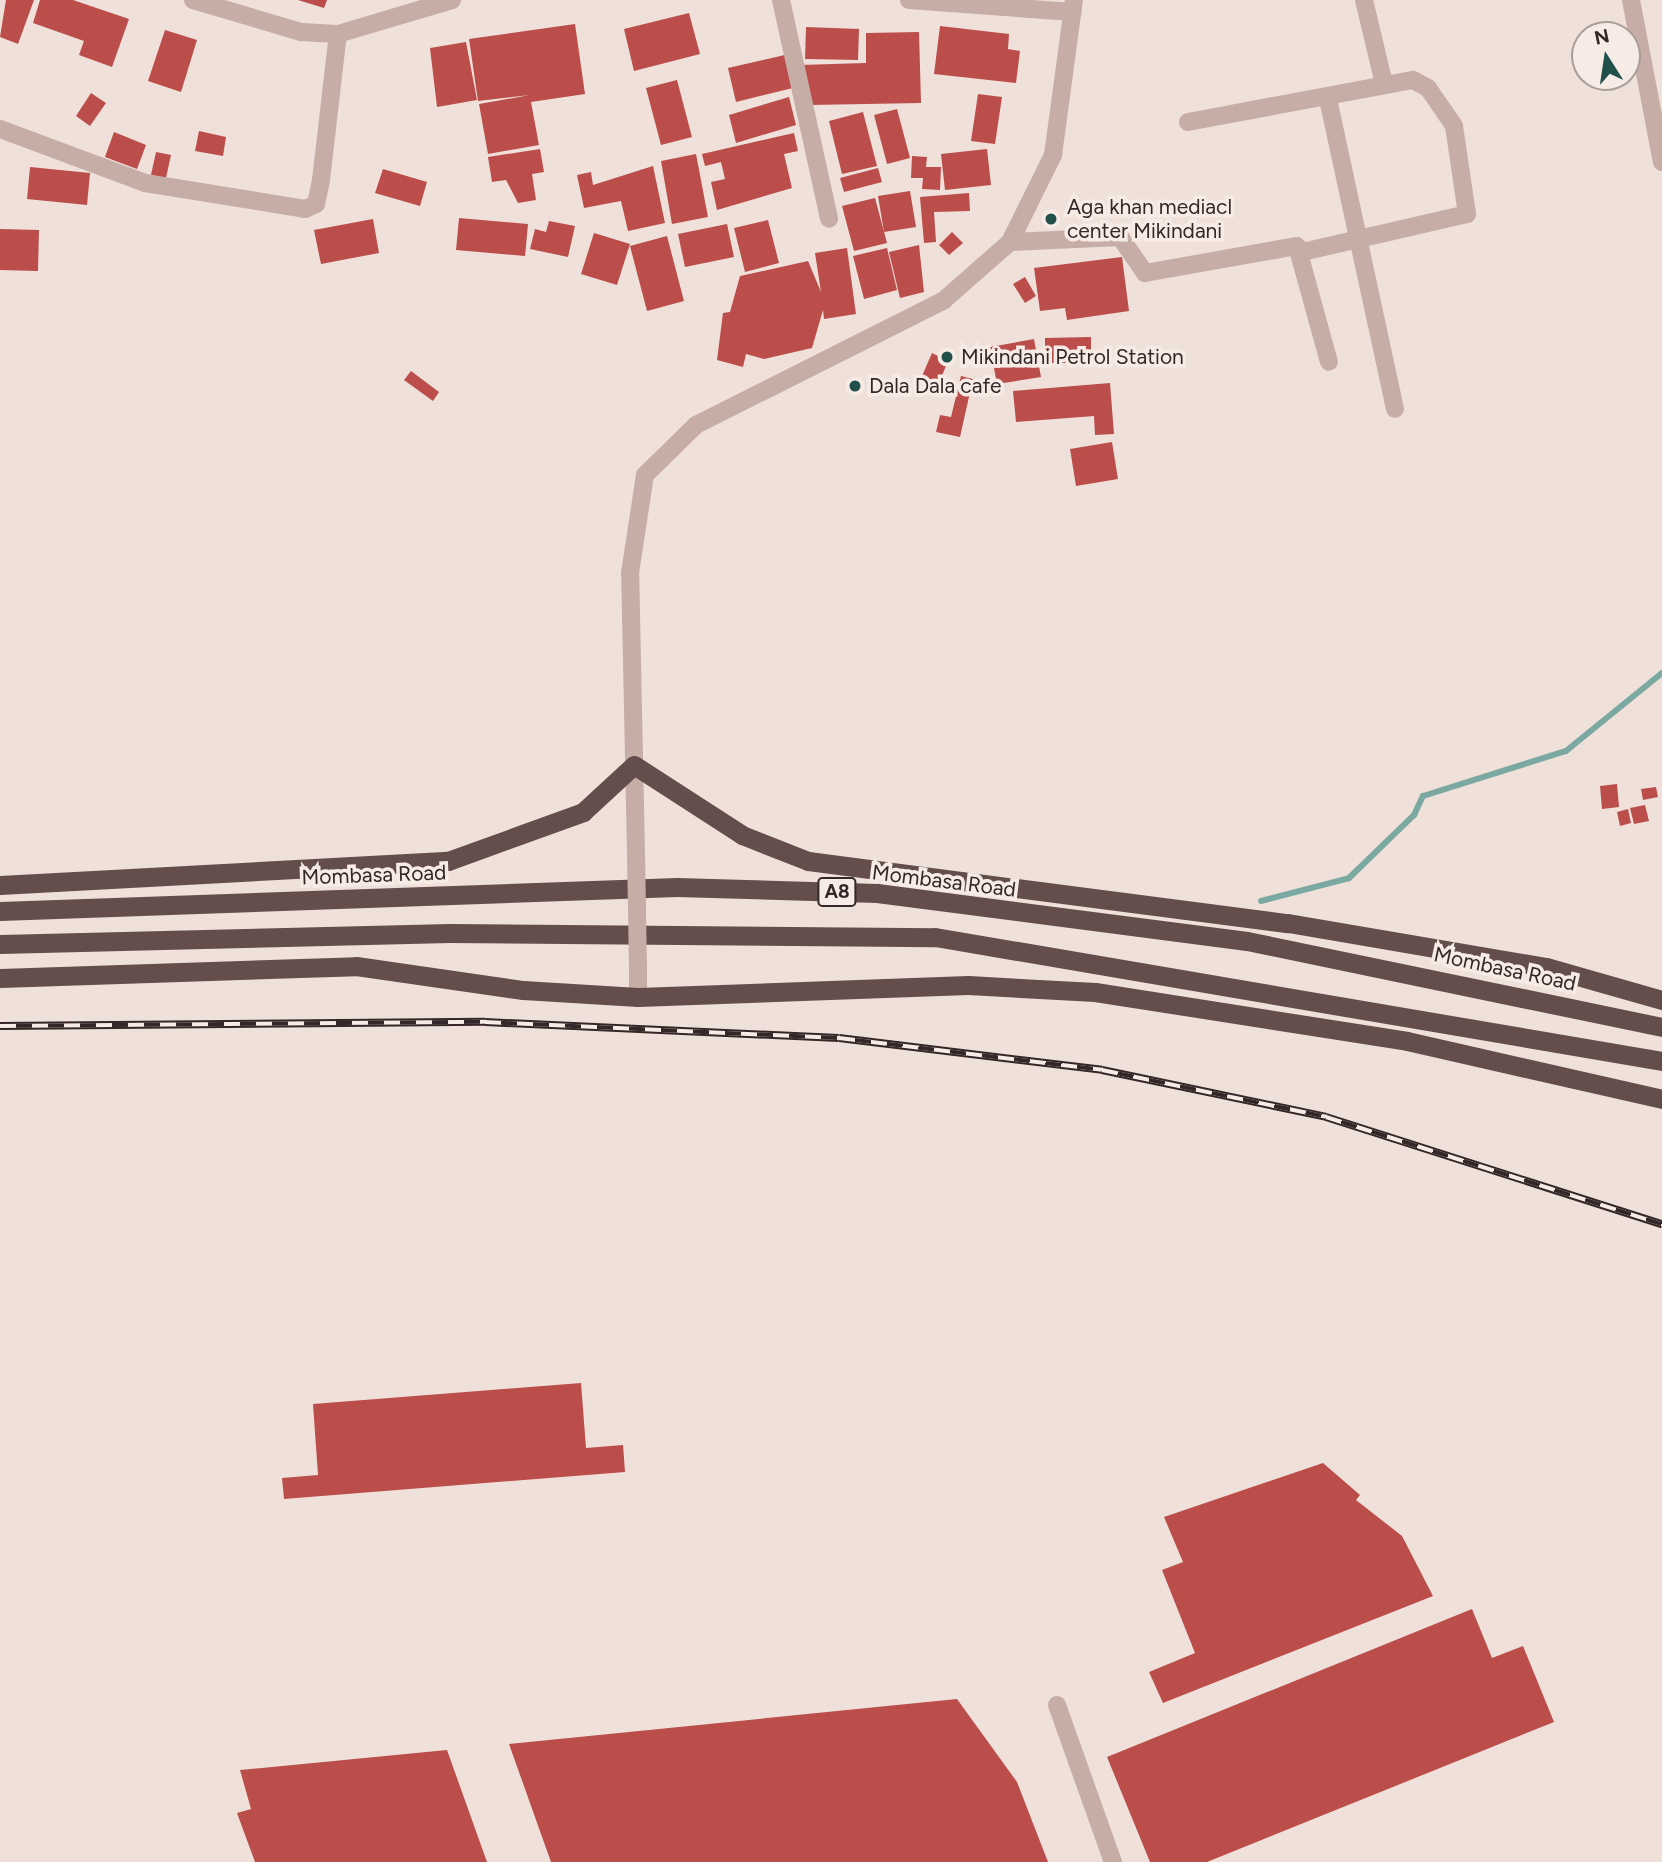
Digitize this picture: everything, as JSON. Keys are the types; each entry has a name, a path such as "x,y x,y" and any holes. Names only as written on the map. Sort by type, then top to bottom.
{"highway":[{"path":"0,885 448,860 583,812 634,765 741,835 808,861 1288,923 1546,967 1662,1000"},
{"name":"Mombasa Road","path":"0,911 677,887 877,893 1247,941 1662,1027"},
{"name":"A8","path":"0,944 450,933 935,937 1662,1061"},
{"path":"0,978 356,966 523,990 638,997 968,985 1095,992 1407,1041 1662,1099"}],"street":[{"path":"193,0 302,32 338,34 452,0"},
{"path":"781,0 829,219"},
{"path":"638,997 630,573 645,475 696,425 944,300 1010,242 1053,155 1073,6 908,0"},
{"path":"1364,0 1384,85"},
{"path":"1631,0 1662,162"},
{"path":"0,129 145,183 305,209 316,204 321,180 338,34"},
{"path":"1010,242 1120,237 1145,272 1291,245 1303,252 1467,214 1458,141 1447,113 1421,82 1384,85 1328,99 1188,122"},
{"path":"1328,99 1356,240 1395,410"},
{"path":"1303,252 1329,362"},
{"path":"1057,1704 1114,1862"}],"building":[{"path":"6,0 34,0 18,44 0,37"},
{"path":"40,0 73,0 129,19 112,67 79,55 84,41 33,23"},
{"path":"298,0 327,0 324,8"},
{"path":"689,13 700,54 634,71 624,29"},
{"path":"575,24 585,94 531,102 539,145 488,154 479,104 530,95 478,101 469,39"},
{"path":"940,26 1009,34 1008,49 1020,51 1016,83 934,74"},
{"path":"806,27 859,29 858,60 805,59"},
{"path":"165,30 197,40 181,92 148,81"},
{"path":"919,32 921,103 810,105 800,65 866,63 866,33"},
{"path":"466,42 477,100 437,107 430,48"},
{"path":"789,54 797,87 736,102 728,68"},
{"path":"677,80 692,137 661,145 646,88"},
{"path":"91,93 106,103 90,126 76,116"},
{"path":"978,94 1002,97 995,144 971,141"},
{"path":"789,97 796,125 736,143 729,115"},
{"path":"897,109 910,158 887,164 874,115"},
{"path":"863,112 877,166 842,174 829,121"},
{"path":"199,131 226,137 223,156 195,151"},
{"path":"114,132 146,145 137,169 105,157"},
{"path":"794,133 798,151 784,154 792,188 717,210 711,182 725,179 721,162 705,166 702,154"},
{"path":"540,149 544,172 532,174 536,200 518,203 506,180 492,182 488,157"},
{"path":"987,149 991,185 945,190 941,154"},
{"path":"156,152 171,155 166,178 151,175"},
{"path":"696,154 708,217 672,224 661,161"},
{"path":"912,156 927,157 926,167 941,167 940,190 922,189 923,178 911,178"},
{"path":"653,166 665,223 628,231 621,201 584,208 577,175 591,172 593,185"},
{"path":"30,167 90,173 87,205 27,199"},
{"path":"878,168 882,182 844,192 840,178"},
{"path":"383,169 427,182 420,206 375,193"},
{"path":"910,191 916,227 884,232 878,196"},
{"path":"969,193 970,211 934,212 936,242 924,243 920,197"},
{"path":"875,198 887,243 854,251 842,206"},
{"path":"459,218 528,224 525,256 456,250"},
{"path":"373,219 379,253 321,264 314,230"},
{"path":"768,220 779,263 745,272 734,228"},
{"path":"549,221 575,226 568,257 530,249 535,229 546,232"},
{"path":"727,224 734,257 685,267 678,234"},
{"path":"0,229 39,230 38,271 0,270"},
{"path":"952,232 963,243 949,255 939,245"},
{"path":"594,233 630,244 617,285 581,274"},
{"path":"667,236 684,301 647,311 630,246"},
{"path":"919,245 924,292 900,298 889,252"},
{"path":"847,248 856,314 824,319 823,310 812,348 764,359 746,354 743,367 717,360 723,313 730,312 740,276 808,261 821,292 815,253"},
{"path":"887,248 897,290 864,299 853,256"},
{"path":"1122,257 1129,311 1067,320 1065,308 1040,311 1034,268"},
{"path":"1025,277 1036,296 1025,303 1013,284"},
{"path":"1091,337 1091,363 1045,363 1045,338"},
{"path":"1034,339 1041,377 997,384 990,347"},
{"path":"932,353 948,361 939,383 922,376"},
{"path":"411,371 439,392 433,401 404,380"},
{"path":"961,376 973,379 960,437 936,432 940,415 951,417"},
{"path":"1110,383 1114,434 1095,435 1094,416 1016,422 1013,391"},
{"path":"1112,442 1118,479 1076,486 1070,449"},
{"path":"1617,784 1619,807 1602,809 1600,786"},
{"path":"1656,787 1658,797 1643,800 1641,789"},
{"path":"1645,805 1649,821 1634,824 1630,808"},
{"path":"1628,809 1631,823 1620,826 1617,812"},
{"path":"581,1383 586,1448 623,1445 625,1472 284,1499 282,1478 318,1475 313,1404"},
{"path":"1323,1463 1360,1495 1356,1500 1402,1536 1433,1596 1163,1703 1149,1672 1195,1653 1162,1570 1183,1562 1164,1517"},
{"path":"1472,1609 1492,1658 1523,1646 1554,1722 1207,1862 1150,1862 1107,1757"},
{"path":"957,1699 1017,1782 1048,1862 551,1862 509,1744"},
{"path":"447,1750 487,1862 255,1862 237,1813 251,1809 240,1770"}],"waterway":[{"path":"1261,901 1349,878 1414,815 1423,796 1566,751 1662,673"}],"railway":[{"path":"0,1026 485,1022 839,1038 1102,1070 1326,1117 1662,1224"}],"place":[{"name":"Aga khan mediacl center Mikindani","path":"1051,219"},
{"name":"Mikindani Petrol Station","path":"947,357"},
{"name":"Dala Dala cafe","path":"855,386"}]}
